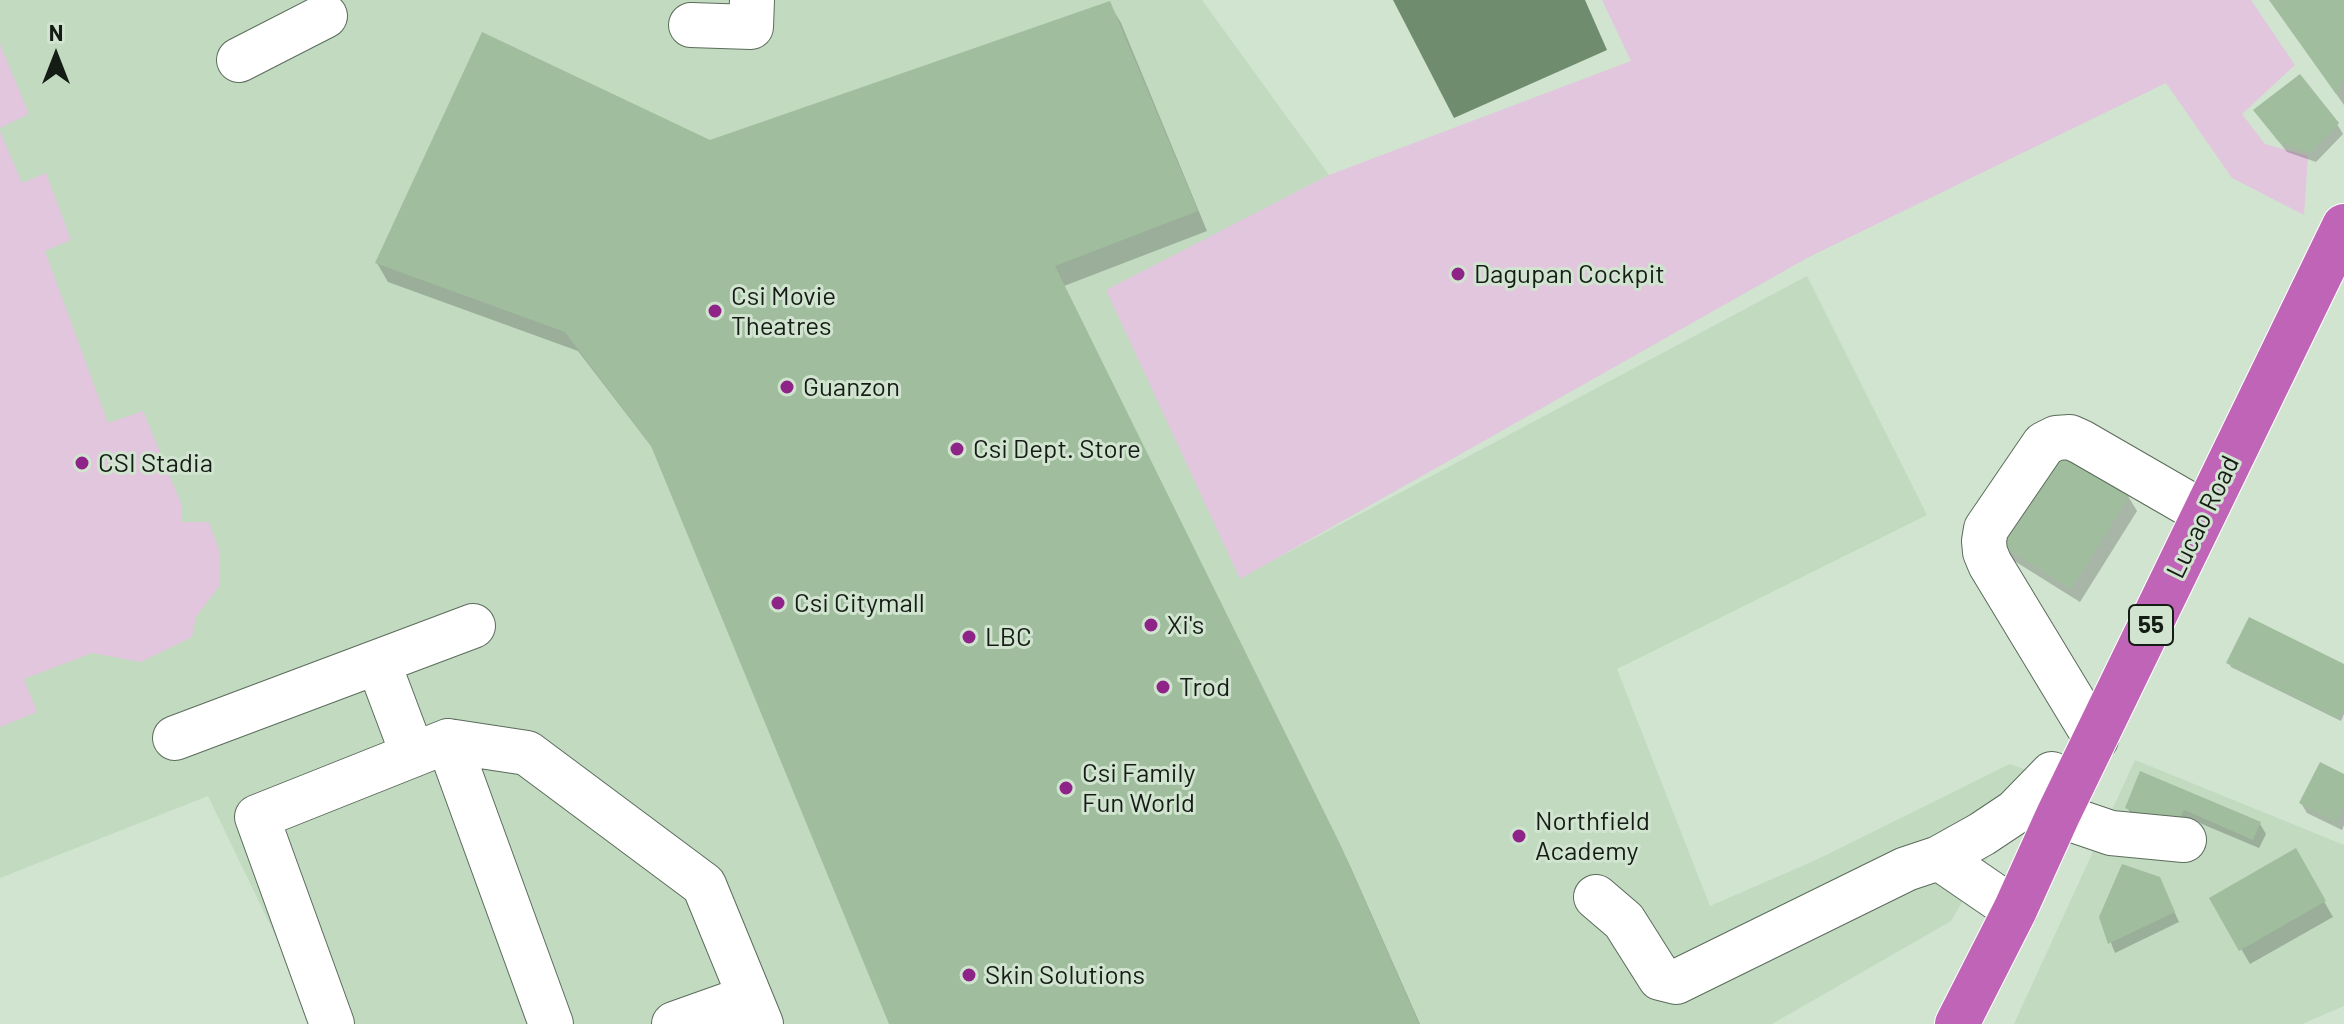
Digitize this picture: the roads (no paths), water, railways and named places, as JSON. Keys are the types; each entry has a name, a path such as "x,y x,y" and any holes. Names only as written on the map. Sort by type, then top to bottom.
{"highway":[{"name":"Lucao Road","path":"1957,1024 2015,910 2055,794 2096,739 2344,226"}],"lane":[{"path":"691,25 752,13"},
{"path":"239,60 325,16"},
{"path":"2096,739 1990,564 1985,552 1986,529 2044,444 2056,438 2070,437 2081,442 2204,513"},
{"path":"175,738 473,626"},
{"path":"378,662 430,748 551,1024"},
{"path":"332,1024 257,817 430,748 527,753 704,885 756,1010 674,1024"},
{"path":"1596,897 1624,921 1660,978 1676,982 1906,869 1939,858 2015,812 2055,794 2111,833 2184,840"},
{"path":"1939,858 2015,910"}],"place":[{"name":"Dagupan Cockpit","path":"1458,274"},
{"name":"Csi Movie Theatres","path":"715,311"},
{"name":"Guanzon","path":"787,387"},
{"name":"Csi Dept. Store","path":"957,449"},
{"name":"CSI Stadia","path":"82,463"},
{"name":"Csi Citymall","path":"778,603"},
{"name":"Xi's","path":"1151,625"},
{"name":"LBC","path":"969,637"},
{"name":"Trod","path":"1163,687"},
{"name":"Csi Family Fun World","path":"1066,788"},
{"name":"Northfield Academy","path":"1519,836"},
{"name":"Skin Solutions","path":"969,975"}]}
